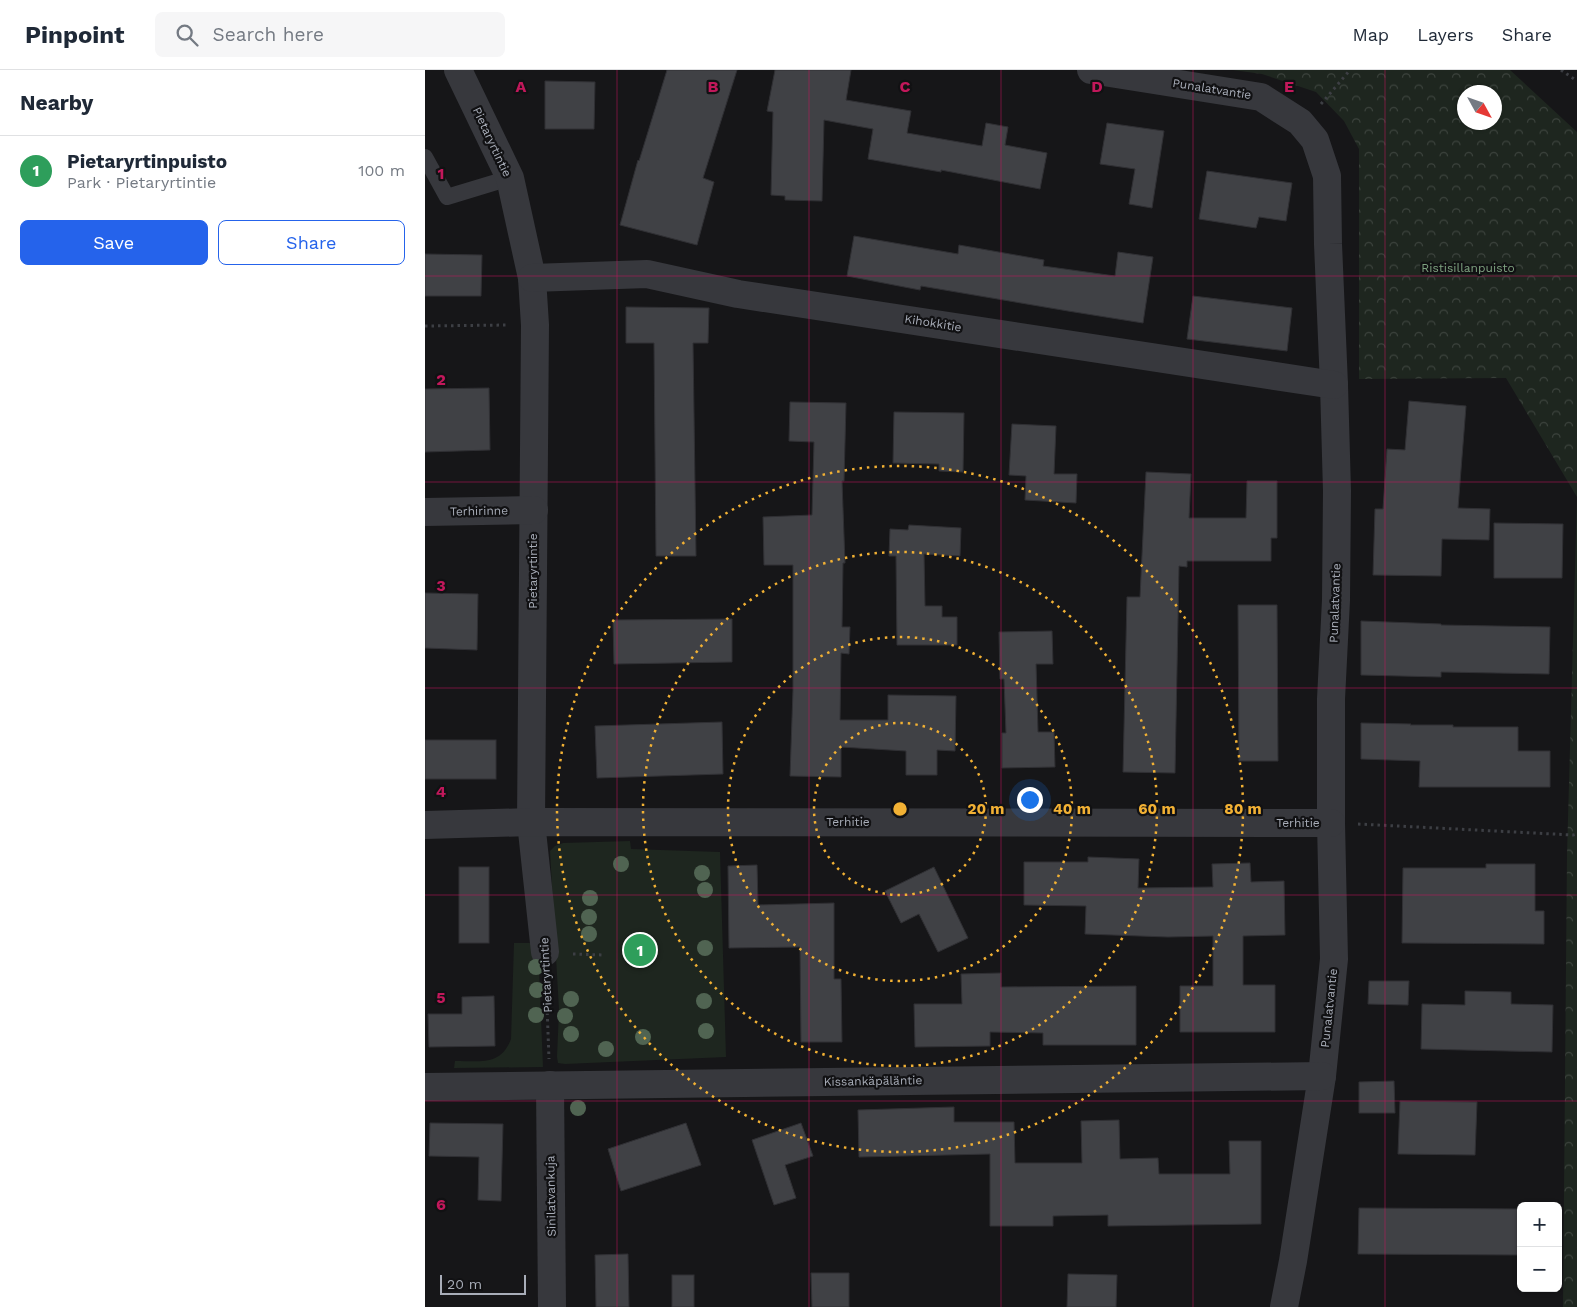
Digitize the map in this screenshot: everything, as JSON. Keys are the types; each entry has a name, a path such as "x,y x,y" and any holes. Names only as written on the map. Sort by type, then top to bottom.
{"street":[{"name":"Pietaryrtintie","path":"458,70 510,178 532,278 535,325 531,822 545,952"},
{"name":"Punalatvantie","path":"1091,70 1261,97 1299,122 1315,140 1327,176 1337,491 1336,600 1331,699 1334,959 1322,1076 1284,1307"},
{"name":"Kihokkitie","path":"532,278 647,274 739,294 1334,386"},
{"name":"Terhirinne","path":"425,512 534,510"},
{"name":"Terhitie","path":"425,826 531,822 1331,823"},
{"name":"Kissankäpäläntie","path":"425,1087 1322,1076"},
{"name":"Sinilatvankuja","path":"550,1085 552,1307"}],"lane":[{"path":"425,157 447,197 510,178"}],"path":[{"path":"1299,122 1316,110 1350,70"},
{"path":"1561,70 1577,81"},
{"path":"425,326 535,325"},
{"path":"1331,823 1577,834"},
{"name":"Pietaryrtintie","path":"545,952 550,1085"}],"green space":[{"name":"Ristisillanpuisto","path":"1233,70 1510,70 1577,132 1577,497 1506,378 1359,379 1359,149 1344,121 1316,92 1262,74"},
{"path":"1577,497 1577,1307 1563,1307 1567,855"},
{"path":"630,841 631,849 720,852 726,1057 558,1063 559,1010 550,851 555,846 563,843"},
{"path":"514,943 538,943 543,1067 454,1068 455,1061 489,1060 502,1054 507,1048 511,1039"}],"building":[{"path":"667,70 737,70 703,178 714,182 697,245 620,225 638,160"},
{"path":"775,70 851,70 846,100 911,111 907,133 982,146 986,123 1008,127 1005,145 1047,153 1040,189 941,170 941,172 868,159 873,129 824,120 822,201 785,200 785,196 771,195 773,112 767,111"},
{"path":"545,81 595,82 594,129 545,129"},
{"path":"1107,123 1164,131 1152,208 1129,204 1135,169 1100,164"},
{"path":"1207,171 1292,183 1286,221 1259,217 1256,228 1199,219"},
{"path":"854,236 958,254 959,245 1044,260 1043,266 1115,276 1118,252 1153,257 1143,323 921,286 920,290 847,276"},
{"path":"425,254 482,255 481,296 425,296"},
{"path":"1193,296 1292,308 1287,351 1187,339"},
{"path":"626,307 709,308 708,343 693,343 696,556 656,556 654,343 626,343"},
{"path":"489,388 490,450 425,452 425,389"},
{"path":"1409,401 1466,406 1458,508 1490,509 1489,540 1442,539 1441,576 1373,575 1375,509 1383,509 1387,449 1405,450"},
{"path":"790,402 846,403 844,481 842,481 845,563 843,563 842,627 850,627 849,654 841,653 840,720 888,720 888,695 956,696 955,751 937,750 937,775 906,775 906,751 841,747 841,777 790,776 793,690 793,565 764,565 763,517 812,515 814,442 789,441"},
{"path":"894,412 964,413 963,472 939,471 939,464 893,463"},
{"path":"1012,424 1056,426 1054,474 1077,474 1076,503 1025,500 1026,476 1009,475"},
{"path":"1146,472 1191,474 1189,518 1246,518 1247,481 1277,481 1277,538 1271,538 1271,561 1187,561 1187,567 1179,566 1175,773 1123,772 1127,597 1140,597"},
{"path":"1494,523 1563,524 1562,578 1494,578"},
{"path":"909,525 961,528 960,556 924,554 925,606 942,606 942,617 957,617 957,645 897,645 896,556 889,556 890,529 908,530"},
{"path":"425,593 478,594 477,650 425,648"},
{"path":"1238,605 1277,605 1278,761 1239,761"},
{"path":"732,619 732,662 614,664 613,620"},
{"path":"1361,621 1550,627 1549,674 1441,672 1441,677 1361,675"},
{"path":"1052,631 1053,664 1036,664 1038,732 1054,732 1055,767 1002,768 1002,733 1006,733 1004,679 1000,679 999,632"},
{"path":"722,722 723,774 597,778 595,726"},
{"path":"1361,723 1453,725 1453,727 1518,727 1518,751 1550,751 1550,787 1419,787 1420,761 1361,759"},
{"path":"425,740 496,740 496,779 425,779"},
{"path":"1088,857 1139,859 1138,888 1213,887 1212,864 1250,863 1251,882 1284,881 1285,935 1243,936 1243,985 1275,985 1275,1032 1180,1032 1180,986 1213,986 1213,936 1168,937 1085,934 1086,906 1024,905 1024,862 1088,862"},
{"path":"1486,864 1535,864 1535,911 1544,911 1544,944 1402,943 1403,868 1486,868"},
{"path":"757,865 758,905 834,903 834,979 841,979 842,1042 801,1042 800,947 729,948 728,866"},
{"path":"459,867 489,867 489,943 459,943"},
{"path":"934,867 968,938 938,952 919,914 901,923 885,891"},
{"path":"1001,973 1001,987 1136,986 1136,1045 1043,1045 1043,1033 990,1032 990,1046 915,1047 914,1004 962,1004 961,974"},
{"path":"1369,981 1409,981 1408,1005 1368,1004"},
{"path":"1465,991 1511,992 1511,1004 1553,1005 1552,1052 1421,1049 1422,1004 1465,1005"},
{"path":"494,996 495,1046 429,1047 428,1014 462,1014 462,997"},
{"path":"1394,1081 1395,1113 1359,1113 1359,1082"},
{"path":"1400,1101 1477,1102 1475,1155 1398,1154"},
{"path":"954,1107 954,1122 1014,1122 1015,1163 1082,1163 1081,1121 1119,1120 1120,1159 1158,1158 1159,1174 1230,1174 1229,1141 1261,1141 1261,1224 1108,1226 1108,1215 1053,1216 1053,1226 990,1226 990,1154 859,1157 858,1110"},
{"path":"430,1123 503,1124 501,1201 478,1200 479,1157 429,1156"},
{"path":"686,1123 701,1165 621,1191 608,1149"},
{"path":"801,1123 813,1156 785,1165 796,1198 774,1205 752,1140"},
{"path":"1359,1208 1517,1209 1517,1255 1358,1254"},
{"path":"628,1254 629,1307 596,1307 595,1255"},
{"path":"811,1273 849,1273 849,1307 812,1307"},
{"path":"1068,1274 1117,1275 1116,1307 1067,1307"},
{"path":"672,1275 694,1275 694,1307 672,1307"}],"place":[{"name":"Pietaryrtinpuisto","path":"640,950"}]}
